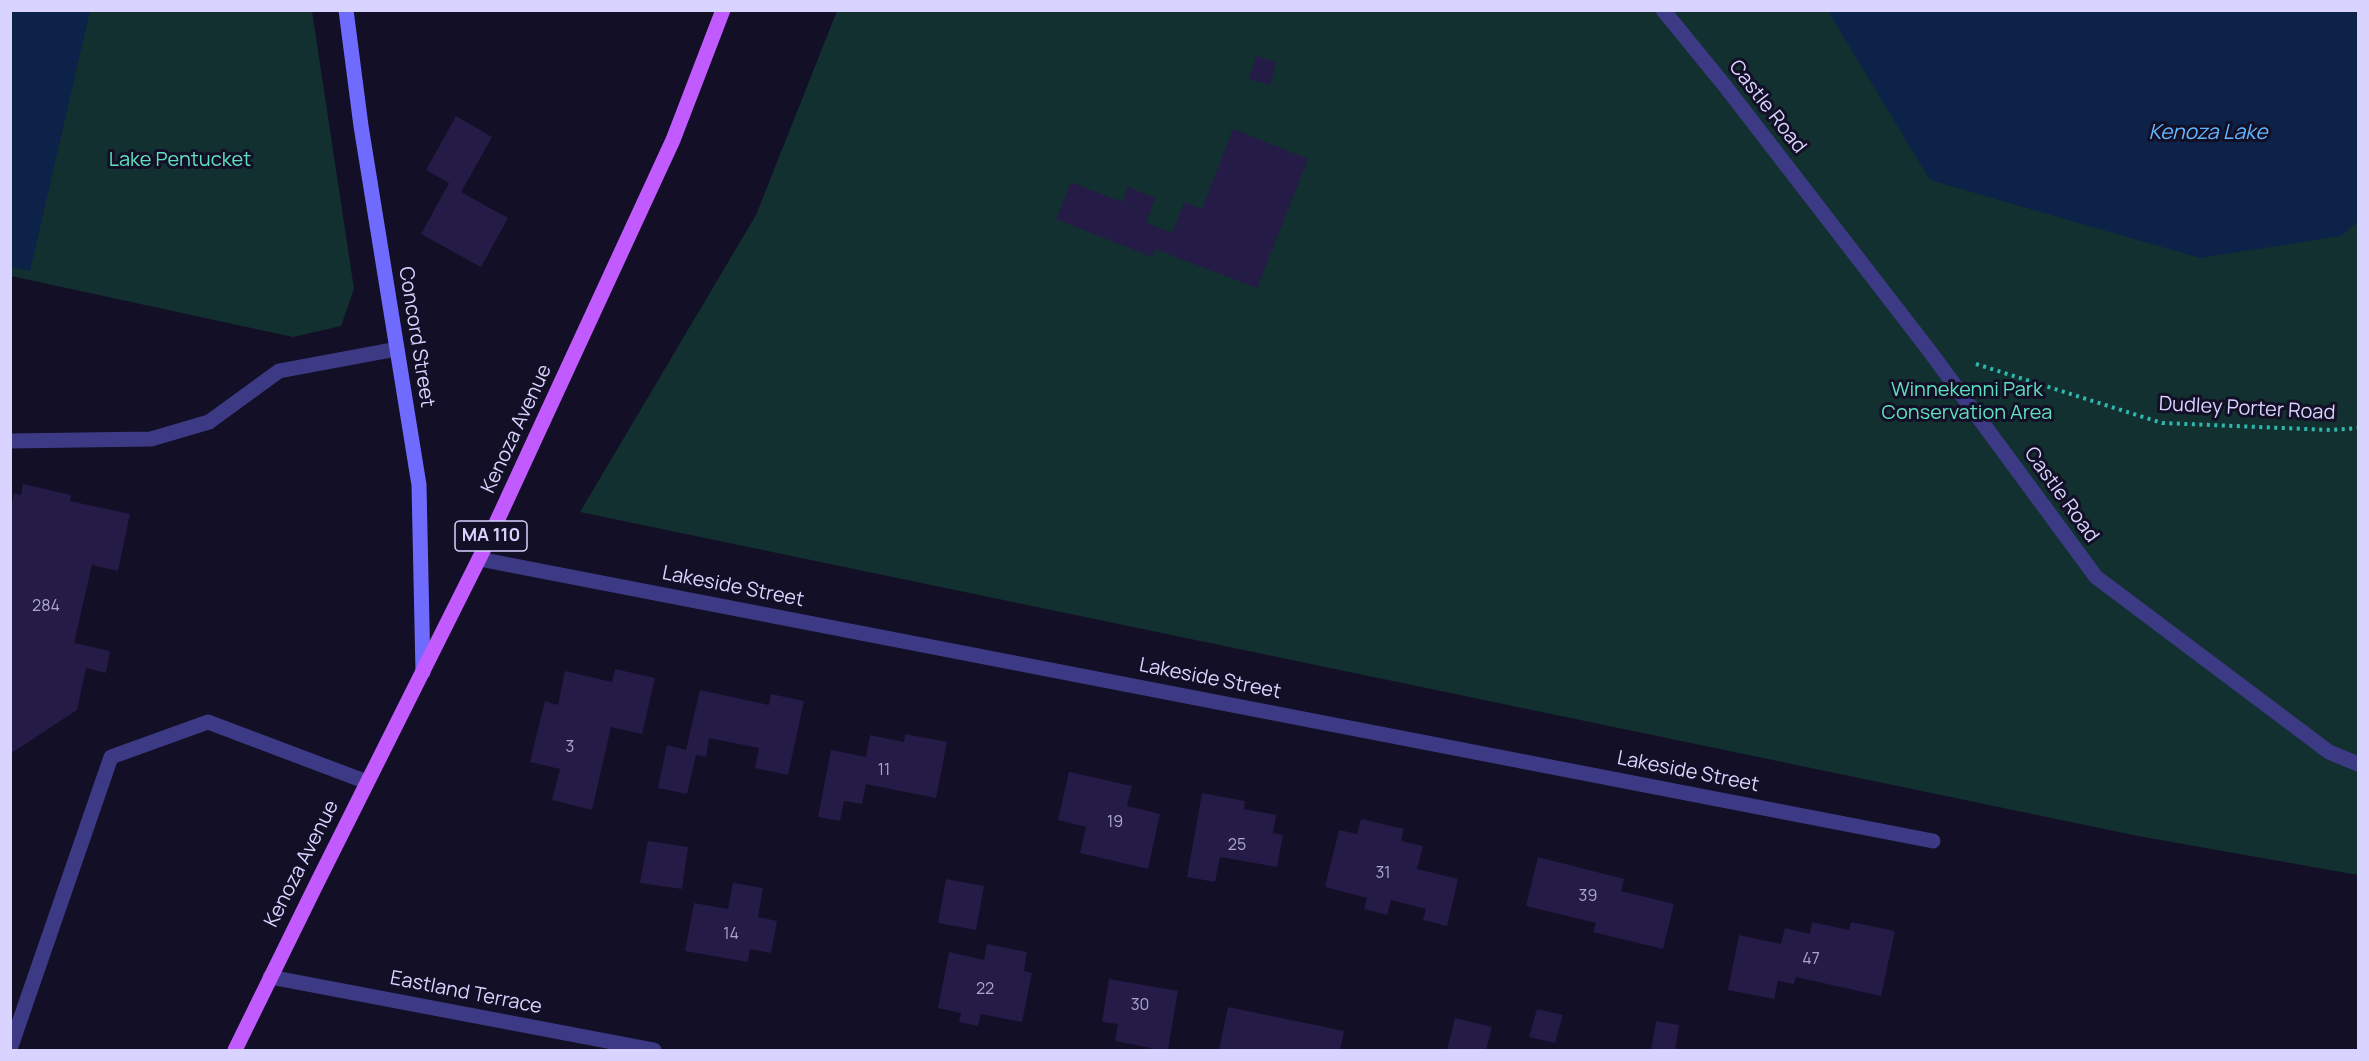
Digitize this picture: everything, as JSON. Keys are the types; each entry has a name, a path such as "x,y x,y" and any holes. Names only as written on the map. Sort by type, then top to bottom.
{"main road":[{"name":"Concord Street","path":"346,10 361,126 419,485 423,672"},
{"name":"Kenoza Avenue","path":"235,1050 479,559 673,140 723,10"}],"street":[{"name":"Castle Road","path":"1663,10 1725,86 1928,348 2096,578 2329,752 2358,764"},
{"path":"10,441 151,439 209,422 279,371 397,349"},
{"name":"Lakeside Street","path":"479,559 1934,841"},
{"path":"10,1049 111,758 208,722 368,782"},
{"name":"Eastland Terrace","path":"270,977 654,1050"}],"path":[{"name":"Dudley Porter Road","path":"1928,348 2162,423 2331,430 2358,428"}],"green space":[{"name":"Lake Pentucket","path":"11,11 312,11 354,289 341,326 293,337 11,276"},
{"name":"Winnekenni Park Conservation Area","path":"837,11 2358,11 2358,875 2138,836 580,512 756,215"}],"water":[{"path":"11,10 90,11 30,271 11,267"},
{"name":"Kenoza Lake","path":"1828,11 2358,11 2358,222 2341,236 2200,258 1930,180"}],"building":[{"path":"1256,56 1276,62 1270,85 1249,79"},
{"path":"456,116 492,137 461,192 508,218 481,267 421,234 449,183 426,170"},
{"path":"1233,129 1308,159 1257,288 1155,249 1152,257 1056,219 1071,182 1122,202 1128,187 1155,198 1146,223 1172,233 1184,202 1202,209"},
{"path":"23,484 71,495 70,501 130,514 118,571 92,565 74,643 110,651 106,673 86,668 77,710 10,754 10,513 14,493 21,495"},
{"path":"615,669 655,678 642,734 611,727 592,810 552,800 560,769 530,762 545,701 558,705 565,671 612,682"},
{"path":"700,690 769,705 771,694 804,701 788,775 755,768 759,748 709,738 706,757 696,755 687,794 658,788 667,745 686,750"},
{"path":"905,734 947,742 936,798 866,784 862,804 844,801 840,821 818,817 831,750 866,757 870,735 904,742"},
{"path":"1069,772 1132,786 1127,806 1160,814 1148,869 1080,853 1086,827 1058,820"},
{"path":"1202,793 1245,801 1244,809 1276,815 1273,833 1283,835 1277,867 1220,857 1215,882 1187,877"},
{"path":"1361,819 1404,829 1401,841 1423,846 1417,869 1458,879 1447,926 1423,920 1426,909 1391,900 1387,915 1364,909 1367,898 1325,887 1339,830 1357,834"},
{"path":"648,841 688,847 682,889 640,883"},
{"path":"1538,857 1624,879 1621,891 1674,904 1663,949 1593,932 1596,923 1526,906"},
{"path":"946,879 984,886 976,930 938,923"},
{"path":"733,883 763,888 758,917 777,921 771,953 750,949 748,962 685,951 694,903 728,909"},
{"path":"1812,922 1849,930 1851,922 1895,931 1881,996 1796,977 1794,984 1778,981 1774,999 1728,990 1739,935 1781,944 1785,928 1810,934"},
{"path":"987,944 1027,952 1024,971 1032,973 1022,1022 981,1014 978,1026 959,1022 961,1013 938,1008 949,952 984,960"},
{"path":"1109,979 1178,991 1168,1050 1151,1050 1151,1048 1115,1041 1118,1024 1102,1022"},
{"path":"1228,1007 1344,1031 1340,1050 1219,1050"},
{"path":"1537,1009 1563,1015 1555,1043 1529,1037"},
{"path":"1455,1018 1492,1027 1486,1050 1447,1050"},
{"path":"1656,1021 1679,1025 1675,1050 1651,1050"}]}
